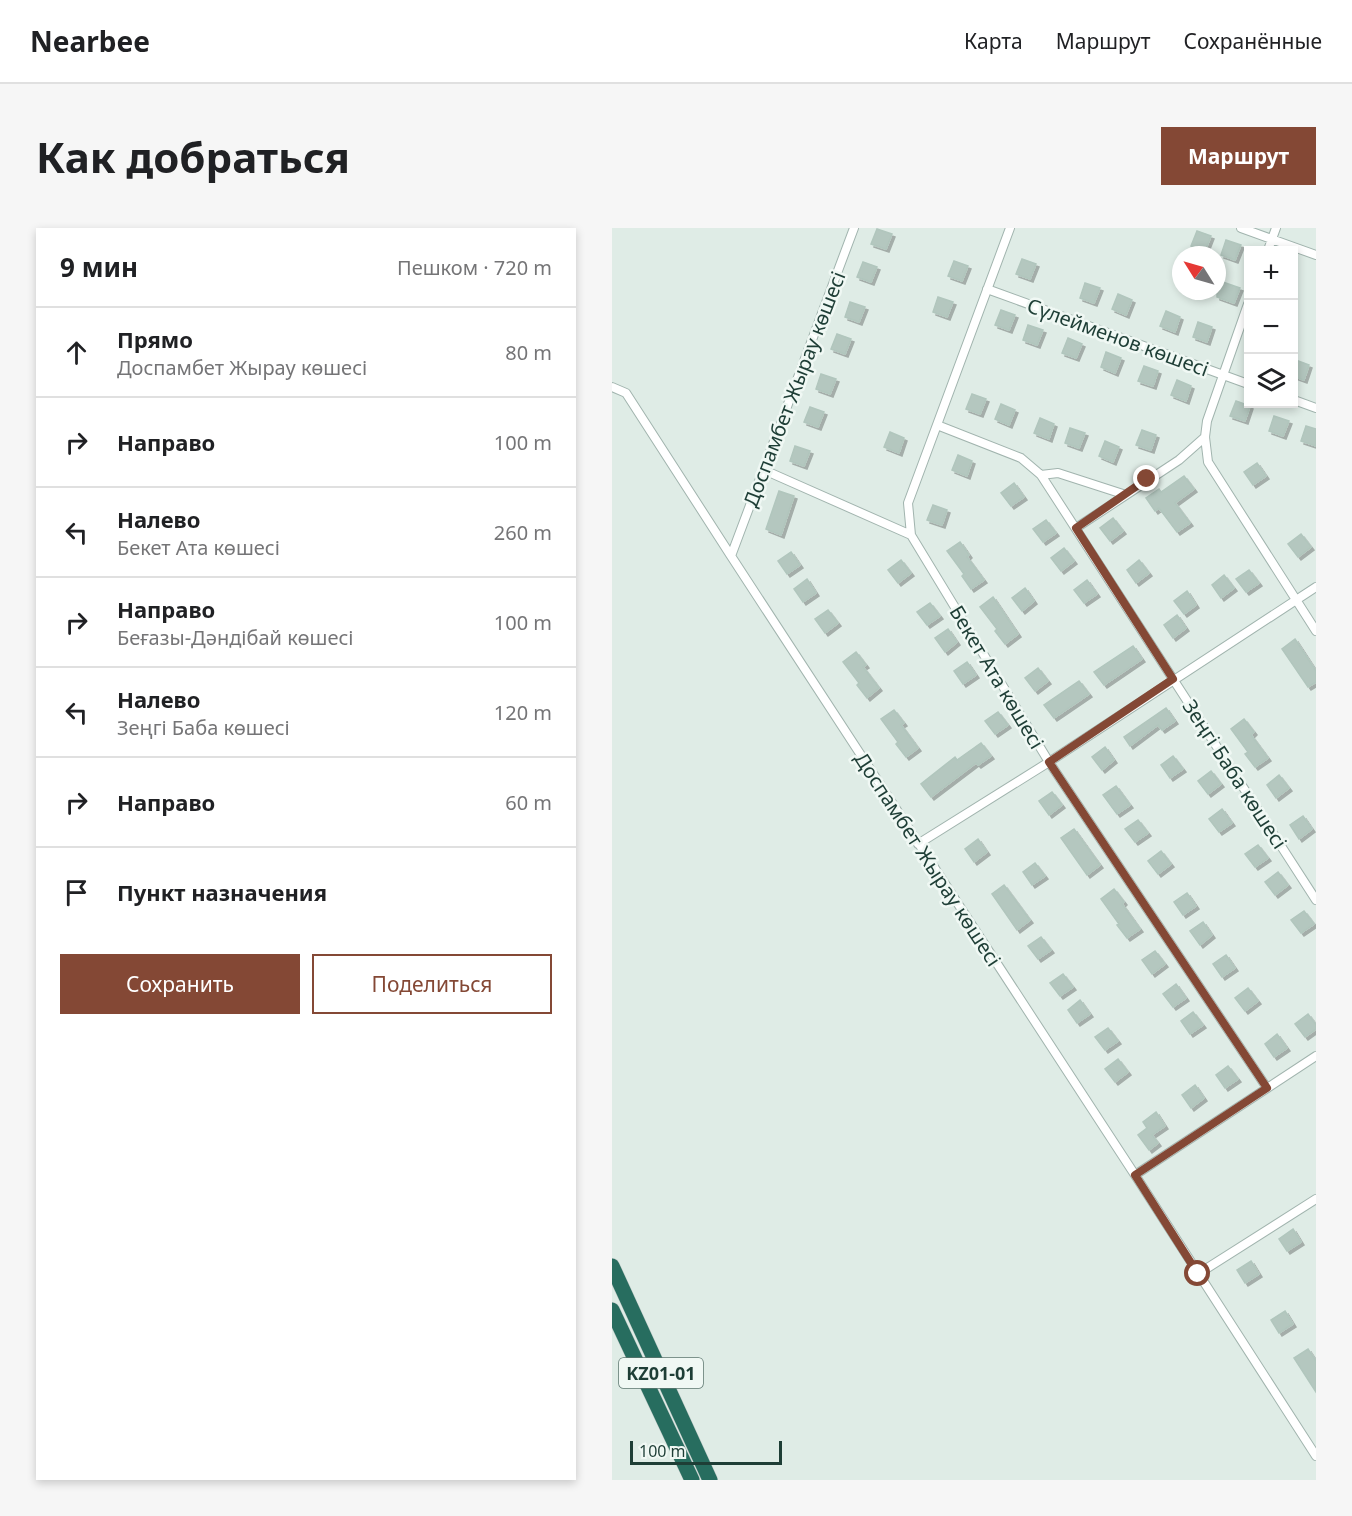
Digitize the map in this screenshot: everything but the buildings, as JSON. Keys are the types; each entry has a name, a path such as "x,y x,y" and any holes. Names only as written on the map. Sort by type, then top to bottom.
{"highway":[{"name":"KZ01-01","path":"612,1266 710,1480"},
{"name":"KZ01-01","path":"612,1310 692,1480"}],"street":[{"name":"Доспамбет Жырау көшесі","path":"854,228 731,556 1316,1456"},
{"name":"Бекет Ата көшесі","path":"1010,228 908,503 911,535 1049,762 1267,1088"},
{"path":"1241,228 1316,255"},
{"path":"1269,246 1276,228"},
{"name":"Сүлейменов көшесі","path":"987,289 1244,383"},
{"path":"1244,315 1207,421 1205,437 1208,462 1316,631"},
{"path":"613,387 626,393 731,556"},
{"path":"1298,402 1316,408"},
{"name":"Зеңгі Баба көшесі","path":"937,425 1021,458 1041,475 1316,900"},
{"path":"1076,528 1179,459 1205,437"},
{"path":"764,470 911,535"},
{"path":"1041,475 1058,473 1126,495"},
{"path":"918,844 1049,762 1316,587"},
{"path":"1135,1175 1316,1056"},
{"path":"1198,1274 1316,1199"}],"route":[{"path":"1147,479 1076,528 1173,679 1049,762 1267,1088 1135,1175 1198,1274"}]}
